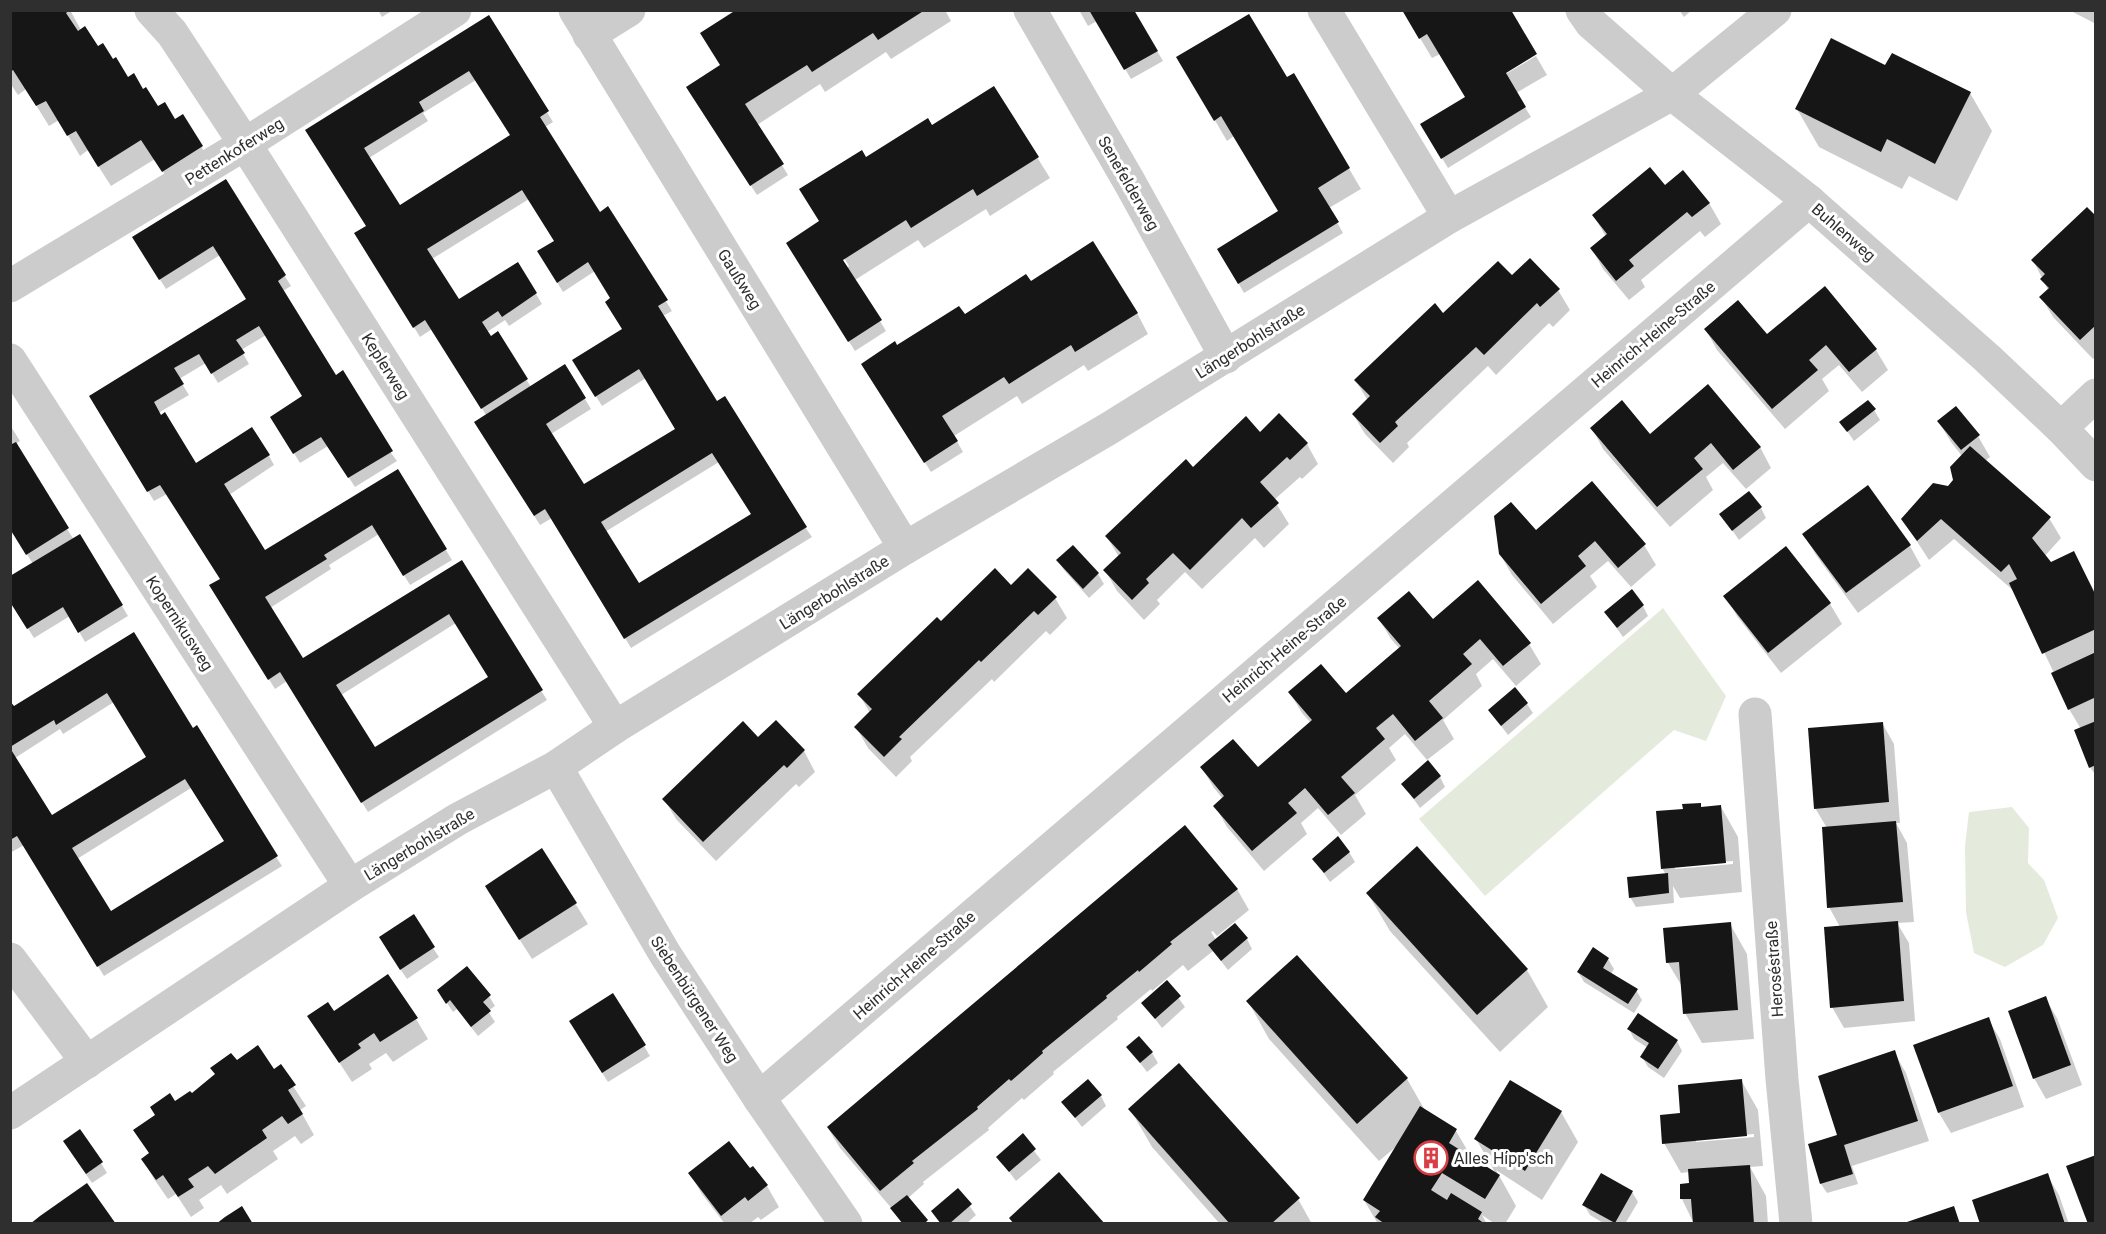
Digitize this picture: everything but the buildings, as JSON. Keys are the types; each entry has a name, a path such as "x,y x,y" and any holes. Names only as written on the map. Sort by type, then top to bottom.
{"street":[{"name":"Keplerweg","path":"151,10 172,33 245,144 615,727"},
{"name":"Pettenkoferweg","path":"10,286 245,144 455,10"},
{"path":"582,23 629,10"},
{"name":"Senefelderweg","path":"1030,10 1130,183 1226,357"},
{"path":"1324,10 1449,217"},
{"name":"Buhlenweg","path":"1582,10 1591,24 1672,94 1809,201 1987,358 2061,428 2096,465"},
{"name":"Längerbohlstraße","path":"10,1113 350,886 458,819 556,767 615,727 905,548 1108,429 1449,217 1672,94 1774,10"},
{"name":"Gaußweg","path":"582,23 905,548"},
{"name":"Heinrich-Heine-Straße","path":"759,1098 1809,201"},
{"name":"Kopernikusweg","path":"10,360 350,886"},
{"path":"2061,428 2096,395"},
{"name":"Heroséstraße","path":"1755,714 1782,1079 1796,1224"},
{"name":"Siebenbürgener Weg","path":"556,767 665,954 759,1098 846,1224"},
{"path":"10,959 87,1062"}],"shaded area":[{"path":"1663,608 1726,696 1706,741 1674,730 1485,896 1419,819"},
{"path":"2012,807 2029,828 2028,863 2044,880 2058,918 2043,945 2005,967 1974,953 1966,912 1965,846 1969,812"}],"place":[{"name":"Alles Hipp'sch","path":"1431,1158"}]}
